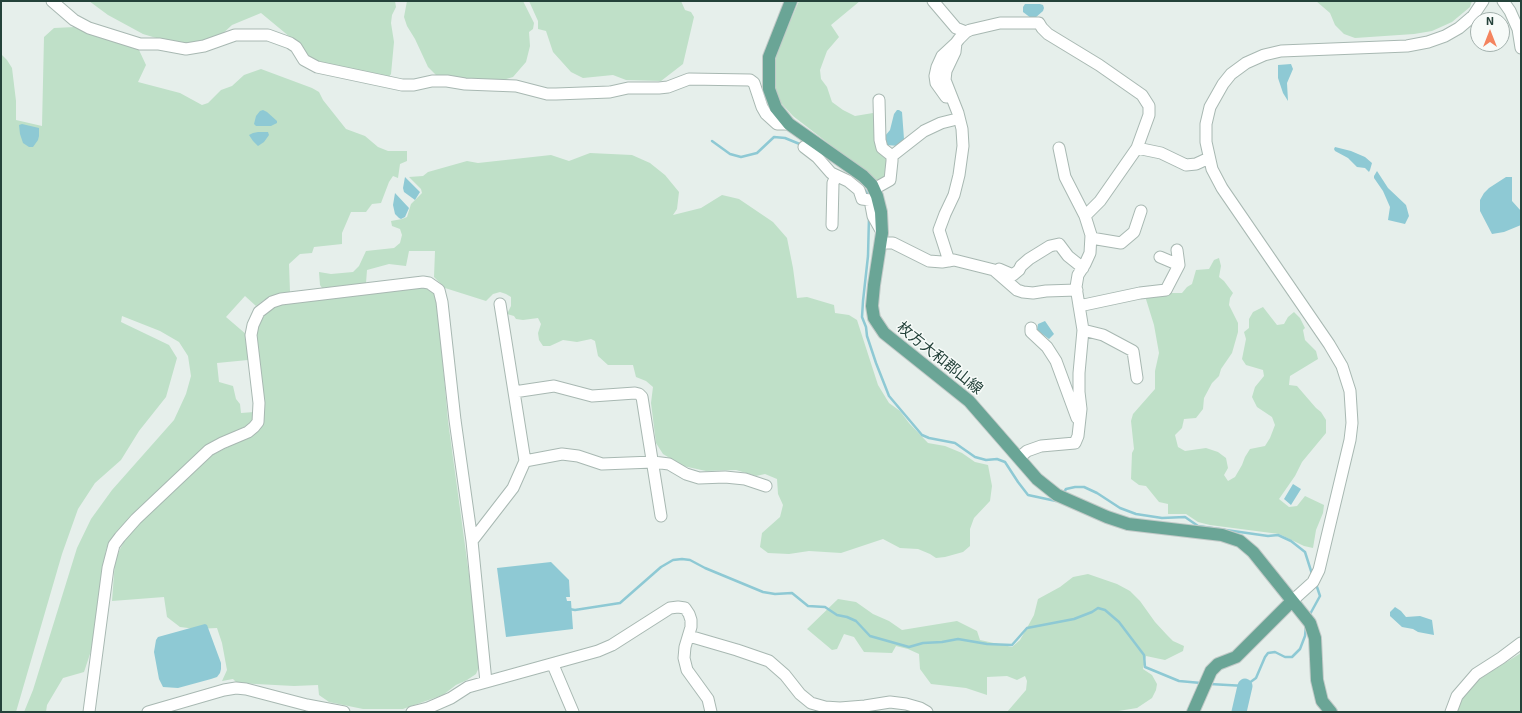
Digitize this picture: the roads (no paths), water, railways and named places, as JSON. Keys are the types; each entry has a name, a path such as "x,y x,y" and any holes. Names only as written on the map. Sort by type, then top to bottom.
{"main road":[{"name":"枚方大和郡山線","path":"791,1 769,57 769,89 776,108 789,124 863,176 874,189 881,212 882,238 872,306 874,318 884,333 969,401 1037,479 1061,497 1128,524 1222,536 1240,541 1253,552 1310,623 1315,638 1317,680 1322,701 1332,712"},
{"path":"1193,712 1211,671 1218,664 1236,657 1292,601"}],"street":[{"path":"52,1 74,20 89,28 140,44 159,44 186,50 204,46 235,35 268,35 290,43 296,47 304,60 317,67 402,85 414,85 432,81 447,81 465,84 516,86 547,94 610,92 628,88 659,88 668,87 689,79 750,80 754,83 762,107 766,114 777,124 789,124"},
{"path":"933,1 959,35"},
{"path":"1292,601 1313,582 1319,570 1350,440 1352,423 1350,392 1339,360 1222,188 1212,169 1206,142 1206,124 1210,107 1223,84 1231,74 1246,63 1264,55 1281,51 1407,46 1428,42 1445,36 1459,28 1473,16 1483,1"},
{"path":"1503,1 1510,11 1518,29 1521,48"},
{"path":"959,35 1000,23 1039,23 1048,34 1099,65 1142,95 1149,106 1149,115 1137,148 1100,201 1085,216"},
{"path":"959,35 955,52 946,72 945,80 953,120 963,142"},
{"path":"949,97 958,113 962,129 963,142 959,175 954,195 945,214 940,230 949,260"},
{"path":"879,100 880,140 882,148 892,156"},
{"path":"874,189 890,180 892,156 924,131 941,123 953,120"},
{"path":"804,147 817,157 831,173 848,181 859,190 862,198 870,200 873,216 882,238 929,261 960,261 994,270 998,269 1013,274 1029,259 1050,246 1059,244 1068,256 1083,268"},
{"path":"1019,458 1027,451 1041,446 1074,442 1078,436 1080,424 1081,409 1079,373 1083,330 1077,290 1078,275 1090,253 1091,238 1085,216 1065,178 1059,148"},
{"path":"1137,148 1161,153 1186,165 1196,164 1209,158"},
{"path":"832,225 833,183 836,176"},
{"path":"1091,238 1121,243 1134,232 1141,211"},
{"path":"1079,306 1140,293 1166,290 1179,265 1177,250"},
{"path":"1160,257 1179,265"},
{"path":"994,270 1017,290 1023,292 1033,293 1046,290 1077,290"},
{"path":"89,712 108,568 114,545 136,519 204,454 222,442 248,432 258,422 259,403 251,335 253,325 259,312 272,302 281,298 423,282 429,283 439,290 442,302 455,420 472,542 486,682"},
{"path":"472,542 513,488 525,461 500,304"},
{"path":"1031,328 1031,332 1046,347 1056,361 1080,424"},
{"path":"1083,330 1103,335 1133,351 1137,378"},
{"path":"514,392 554,386 592,396 635,393 640,394 642,398 661,516"},
{"path":"525,461 562,454 578,456 602,464 653,462 669,464 686,474 699,478 738,478 766,486"},
{"path":"412,712 428,708 451,698 468,688 486,682 553,665 598,651 612,645 670,608 678,607 685,608 689,614 691,627 685,647 684,658 687,670 708,699 711,712"},
{"path":"689,636 769,661 785,675 800,694 811,703 825,707 840,708 890,702 906,704 928,712"},
{"path":"1451,712 1457,696 1476,674 1521,643"},
{"path":"553,665 573,712"},
{"path":"148,712 224,690 236,688 257,691 308,708 344,712"}],"water":[{"path":"1025,4 1040,4 1043,5 1044,8 1043,11 1035,18 1031,18 1023,12 1023,7"},
{"path":"1291,64 1293,69 1287,83 1288,101 1283,93 1278,78 1278,65"},
{"path":"263,110 277,121 277,123 271,126 256,126 254,124 256,116"},
{"path":"897,110 902,112 904,139 899,146 886,145 884,141 885,136 890,130 894,114"},
{"path":"22,124 39,128 38,140 33,147 29,147 23,143 19,125"},
{"path":"258,132 268,132 269,135 264,142 258,146 249,135"},
{"path":"1335,147 1351,151 1365,157 1372,163 1369,172 1365,168 1357,167 1348,158 1335,151"},
{"path":"1377,171 1388,188 1406,205 1409,216 1405,224 1388,220 1390,207 1383,191 1374,178"},
{"path":"405,177 420,192 415,200 404,192 403,188"},
{"path":"1506,177 1512,177 1512,201 1521,211 1521,225 1504,232 1492,234 1480,211 1480,200 1489,188"},
{"path":"395,193 409,208 405,217 401,219 395,214 393,205"},
{"path":"1045,321 1054,334 1049,339 1037,330 1038,324"},
{"path":"1293,484 1301,489 1291,505 1284,499"},
{"path":"551,562 569,580 570,597 566,597 567,601 571,601 573,629 506,637 497,568"},
{"path":"1395,607 1406,617 1420,616 1432,620 1434,635 1402,627 1390,616 1390,612"},
{"path":"205,624 207,625 221,663 220,673 217,677 178,688 163,687 159,679 154,652 158,637"}],"waterway":[{"path":"712,141 730,154 741,157 757,153 774,137 785,138 802,145"},
{"path":"863,188 868,194 868,197"},
{"path":"869,217 868,256 862,317 876,363 889,396 922,435 929,438 955,443 975,457 986,460 997,459 1005,462 1028,495 1056,501 1059,499"},
{"path":"1063,494 1066,489 1084,487 1097,493 1120,508 1136,514 1162,518 1185,517 1198,526 1268,536 1278,535 1291,541 1305,552 1312,574"},
{"path":"569,609 575,610 620,603 661,567 673,560 682,559 690,560 705,568 763,592 775,594 792,593 808,606 825,607 837,615 856,621 870,636 909,647 923,643 958,639 987,644 1012,645 1027,628 1074,619 1098,608 1105,610 1119,622 1144,655 1145,667 1179,681 1201,683"},
{"path":"1309,616 1320,596 1316,584"},
{"path":"1210,684 1245,686 1256,678 1268,653 1275,652 1285,657 1292,657 1300,649 1305,636 1306,625"},
{"path":"1239,712 1245,686"}]}
